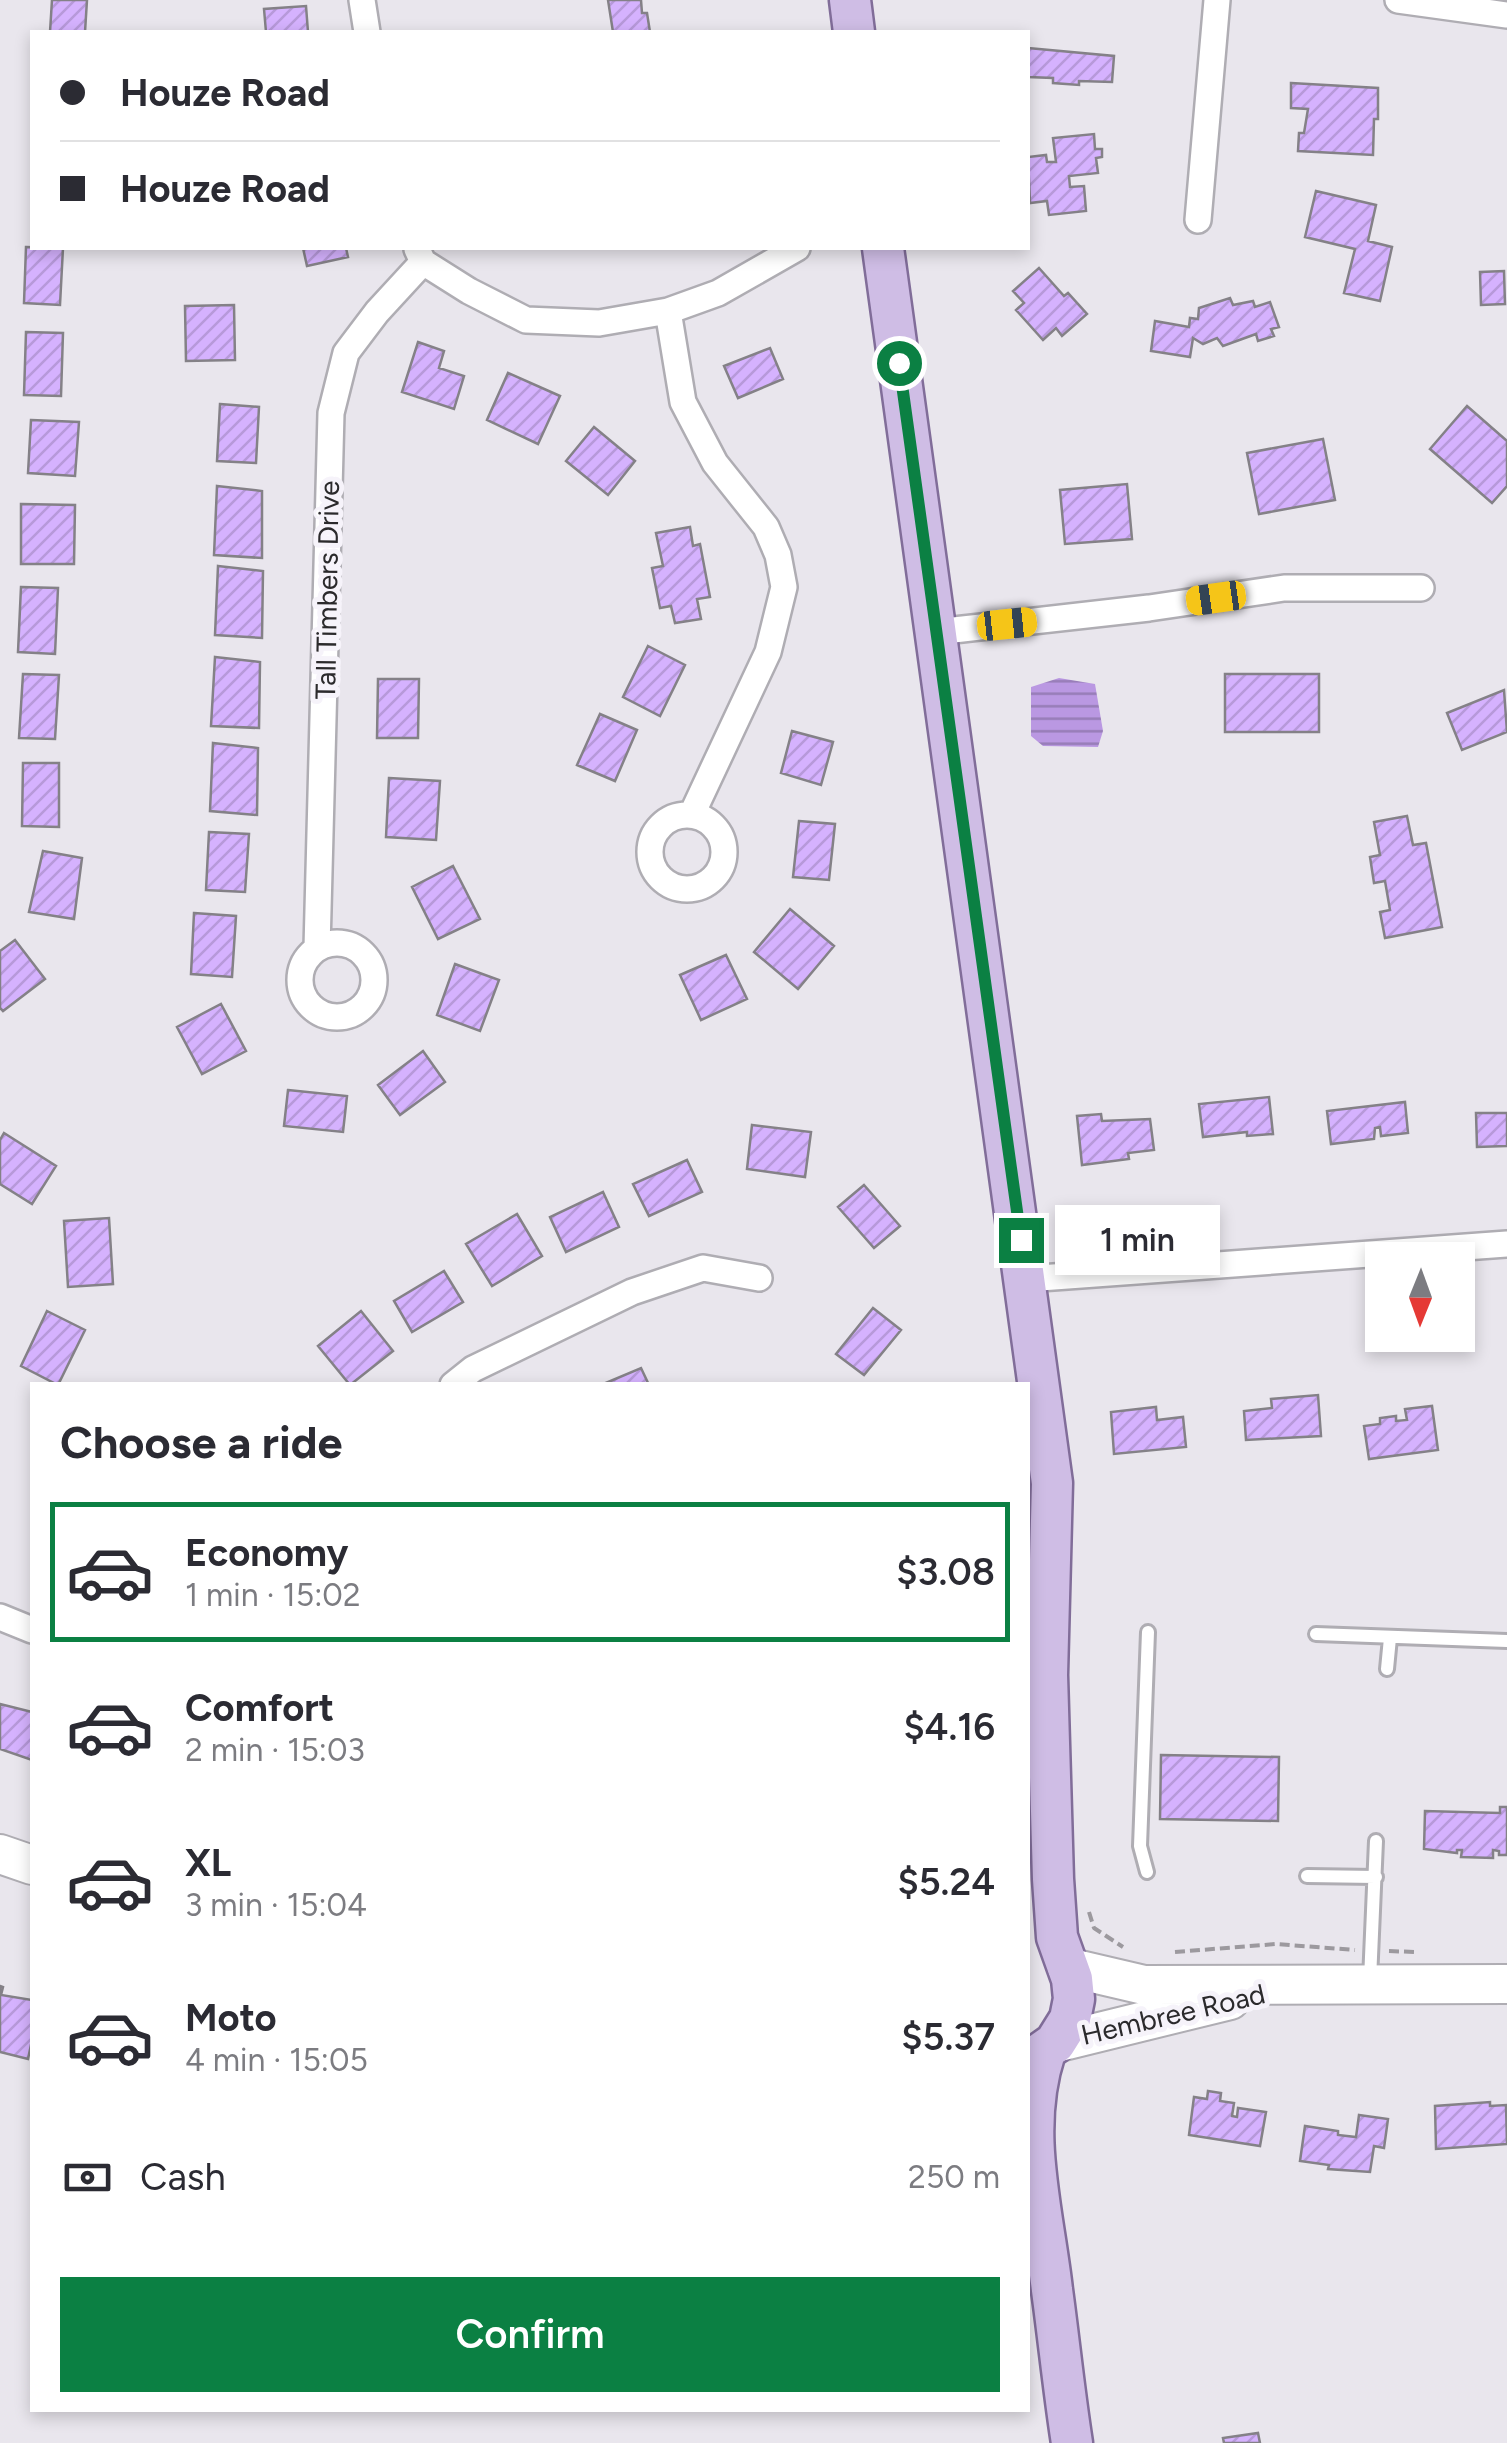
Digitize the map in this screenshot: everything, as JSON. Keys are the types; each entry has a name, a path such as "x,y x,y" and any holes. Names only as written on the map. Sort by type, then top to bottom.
{"main road":[{"path":"850,0 854,30"},
{"path":"883,250 1052,1483 1047,1674 1053,1879 1057,1937 1072,1979 1074,1999 1070,2019 1043,2052 1032,2146 1072,2443"},
{"path":"1030,1789 1047,1674"},
{"path":"1030,1931 1051,1944 1065,1963"},
{"path":"1030,2188 1042,2221"}],"street":[{"path":"362,0 367,30"},
{"path":"1198,220 1217,0"},
{"path":"1398,0 1507,15"},
{"path":"420,255 469,291 526,320 599,322 668,311 718,293 794,250"},
{"name":"Tall Timbers Drive","path":"317,948 331,413 346,353 420,255"},
{"path":"668,311 683,402 715,463 766,527 778,556 784,587 768,652 692,814"},
{"path":"936,632 1284,588 1421,588"},
{"path":"1026,1279 1507,1244"},
{"path":"457,1382 473,1369 650,1286 703,1268 760,1278"},
{"path":"0,1617 30,1629"},
{"path":"0,1854 30,1865"},
{"name":"Hembree Road","path":"1065,1963 1144,1985 1292,1986"},
{"name":"Hembree Road","path":"1043,2052 1114,2026 1371,1967 1507,1984"}],"lane":[{"path":"1147,1872 1140,1846 1148,1632"},
{"path":"1316,1634 1507,1641"},
{"path":"1387,1669 1390,1638"},
{"path":"1371,1967 1376,1842"},
{"path":"1307,1876 1376,1876"}],"path":[{"path":"1089,1911 1094,1928 1133,1954"},
{"path":"1171,1952 1276,1944 1371,1967 1418,1952"}],"shaded area":[{"path":"1059,678 1095,684 1103,731 1098,747 1043,746 1031,736 1031,687"}],"building":[{"path":"52,0 87,0 85,30 50,30"},
{"path":"608,0 641,0 650,30 613,30"},
{"path":"306,6 308,30 266,30 264,9"},
{"path":"1030,48 1114,56 1112,82 1079,81 1079,85 1053,83 1053,78 1030,77"},
{"path":"1291,83 1378,88 1373,155 1298,151 1299,133 1304,133 1308,109 1291,108"},
{"path":"1094,134 1095,149 1102,149 1102,157 1096,158 1098,173 1069,176 1070,187 1084,186 1086,211 1049,215 1047,201 1030,203 1030,157 1046,155 1047,162 1056,162 1053,138"},
{"path":"1316,191 1376,205 1368,241 1392,247 1380,301 1344,293 1355,249 1305,237"},
{"path":"26,247 63,250 60,305 24,303"},
{"path":"303,250 346,250 348,257 307,266"},
{"path":"1039,268 1087,314 1062,336 1056,328 1043,340 1016,310 1024,303 1013,291"},
{"path":"1504,271 1505,304 1481,305 1480,272"},
{"path":"1230,298 1233,305 1253,301 1255,307 1270,302 1279,327 1271,329 1274,336 1258,341 1256,334 1223,346 1217,338 1203,344 1193,338 1190,357 1151,351 1155,321 1189,327 1190,318 1198,319 1199,308"},
{"path":"234,305 235,360 186,361 185,306"},
{"path":"26,332 63,333 61,396 24,395"},
{"path":"418,342 444,351 439,368 464,376 454,409 402,392"},
{"path":"770,348 783,379 738,398 724,366"},
{"path":"508,373 560,396 538,444 487,420"},
{"path":"220,404 259,407 256,463 217,461"},
{"path":"1467,406 1507,441 1507,486 1492,503 1430,449"},
{"path":"31,420 79,422 75,476 28,473"},
{"path":"594,427 635,461 608,495 566,461"},
{"path":"1323,439 1335,500 1259,514 1247,453"},
{"path":"1127,484 1132,539 1065,544 1060,490"},
{"path":"217,486 262,491 262,558 214,555"},
{"path":"21,504 75,505 74,564 21,564"},
{"path":"690,527 693,546 700,544 710,597 697,599 701,619 675,623 671,606 660,608 652,568 663,566 656,533"},
{"path":"218,566 263,571 262,638 215,635"},
{"path":"21,587 58,588 55,654 18,652"},
{"path":"648,646 685,665 660,716 623,697"},
{"path":"215,657 260,662 259,728 211,726"},
{"path":"23,674 59,675 55,739 19,738"},
{"path":"1225,674 1319,674 1319,732 1225,732"},
{"path":"378,679 419,679 418,738 377,738"},
{"path":"1504,690 1507,732 1462,750 1447,713"},
{"path":"600,714 637,730 615,781 577,765"},
{"path":"792,731 833,742 821,785 781,773"},
{"path":"213,743 258,748 257,815 210,811"},
{"path":"23,763 59,763 59,827 22,826"},
{"path":"389,778 440,781 436,840 386,837"},
{"path":"1407,816 1413,845 1426,843 1442,927 1385,938 1380,912 1390,910 1385,881 1374,883 1370,857 1380,855 1374,822"},
{"path":"799,821 835,824 829,880 793,877"},
{"path":"209,832 249,834 245,892 206,890"},
{"path":"43,851 82,858 74,919 29,912"},
{"path":"453,866 480,919 438,939 412,887"},
{"path":"790,909 834,946 798,989 754,952"},
{"path":"194,913 236,916 232,977 191,974"},
{"path":"15,940 45,979 3,1011 0,951"},
{"path":"726,955 747,999 701,1020 680,975"},
{"path":"455,964 499,980 480,1031 437,1015"},
{"path":"221,1004 246,1051 202,1074 177,1027"},
{"path":"423,1051 445,1082 400,1115 378,1085"},
{"path":"288,1090 347,1096 343,1132 284,1126"},
{"path":"1269,1097 1273,1134 1247,1136 1247,1132 1203,1137 1199,1104"},
{"path":"1405,1102 1408,1133 1381,1136 1380,1127 1375,1128 1374,1139 1331,1144 1327,1111"},
{"path":"1476,1113 1507,1113 1507,1146 1477,1147"},
{"path":"1101,1114 1102,1121 1150,1119 1154,1150 1128,1153 1129,1159 1082,1165 1077,1116"},
{"path":"752,1125 811,1132 805,1177 747,1169"},
{"path":"4,1133 56,1166 32,1204 0,1184 0,1140"},
{"path":"687,1160 702,1192 649,1216 633,1184"},
{"path":"864,1185 900,1226 874,1248 838,1207"},
{"path":"603,1192 619,1227 566,1252 550,1217"},
{"path":"517,1214 542,1256 492,1286 466,1244"},
{"path":"109,1218 113,1284 68,1287 64,1221"},
{"path":"444,1271 463,1302 412,1332 394,1301"},
{"path":"873,1308 901,1330 864,1375 836,1354"},
{"path":"47,1311 85,1330 59,1382 21,1366"},
{"path":"361,1311 393,1351 354,1382 348,1382 318,1346"},
{"path":"641,1368 648,1382 608,1382"},
{"path":"1318,1395 1321,1436 1246,1440 1244,1411 1272,1408 1271,1399"},
{"path":"1432,1406 1438,1450 1369,1459 1364,1426 1380,1424 1380,1418 1396,1416 1396,1421 1407,1420 1405,1409"},
{"path":"1156,1407 1157,1420 1183,1417 1186,1447 1114,1454 1111,1412"},
{"path":"0,1704 30,1712 30,1759 0,1749"},
{"path":"1161,1755 1279,1757 1278,1821 1160,1819"},
{"path":"1500,1807 1507,1807 1507,1855 1493,1850 1493,1858 1461,1857 1462,1850 1457,1853 1424,1849 1425,1811 1500,1813"},
{"path":"0,1986 1,1995 30,2000 30,2050 28,2059 0,2052"},
{"path":"1208,2091 1221,2093 1220,2101 1234,2103 1232,2116 1237,2117 1238,2108 1266,2112 1260,2146 1189,2135 1194,2097 1207,2099"},
{"path":"1490,2102 1490,2106 1506,2105 1507,2144 1436,2149 1435,2106"},
{"path":"1359,2115 1388,2119 1384,2148 1374,2146 1370,2172 1328,2169 1329,2165 1300,2161 1305,2126 1356,2137"},
{"path":"1258,2433 1260,2443 1224,2443 1223,2438"}],"route":[{"path":"899,363 1021,1240"}]}
